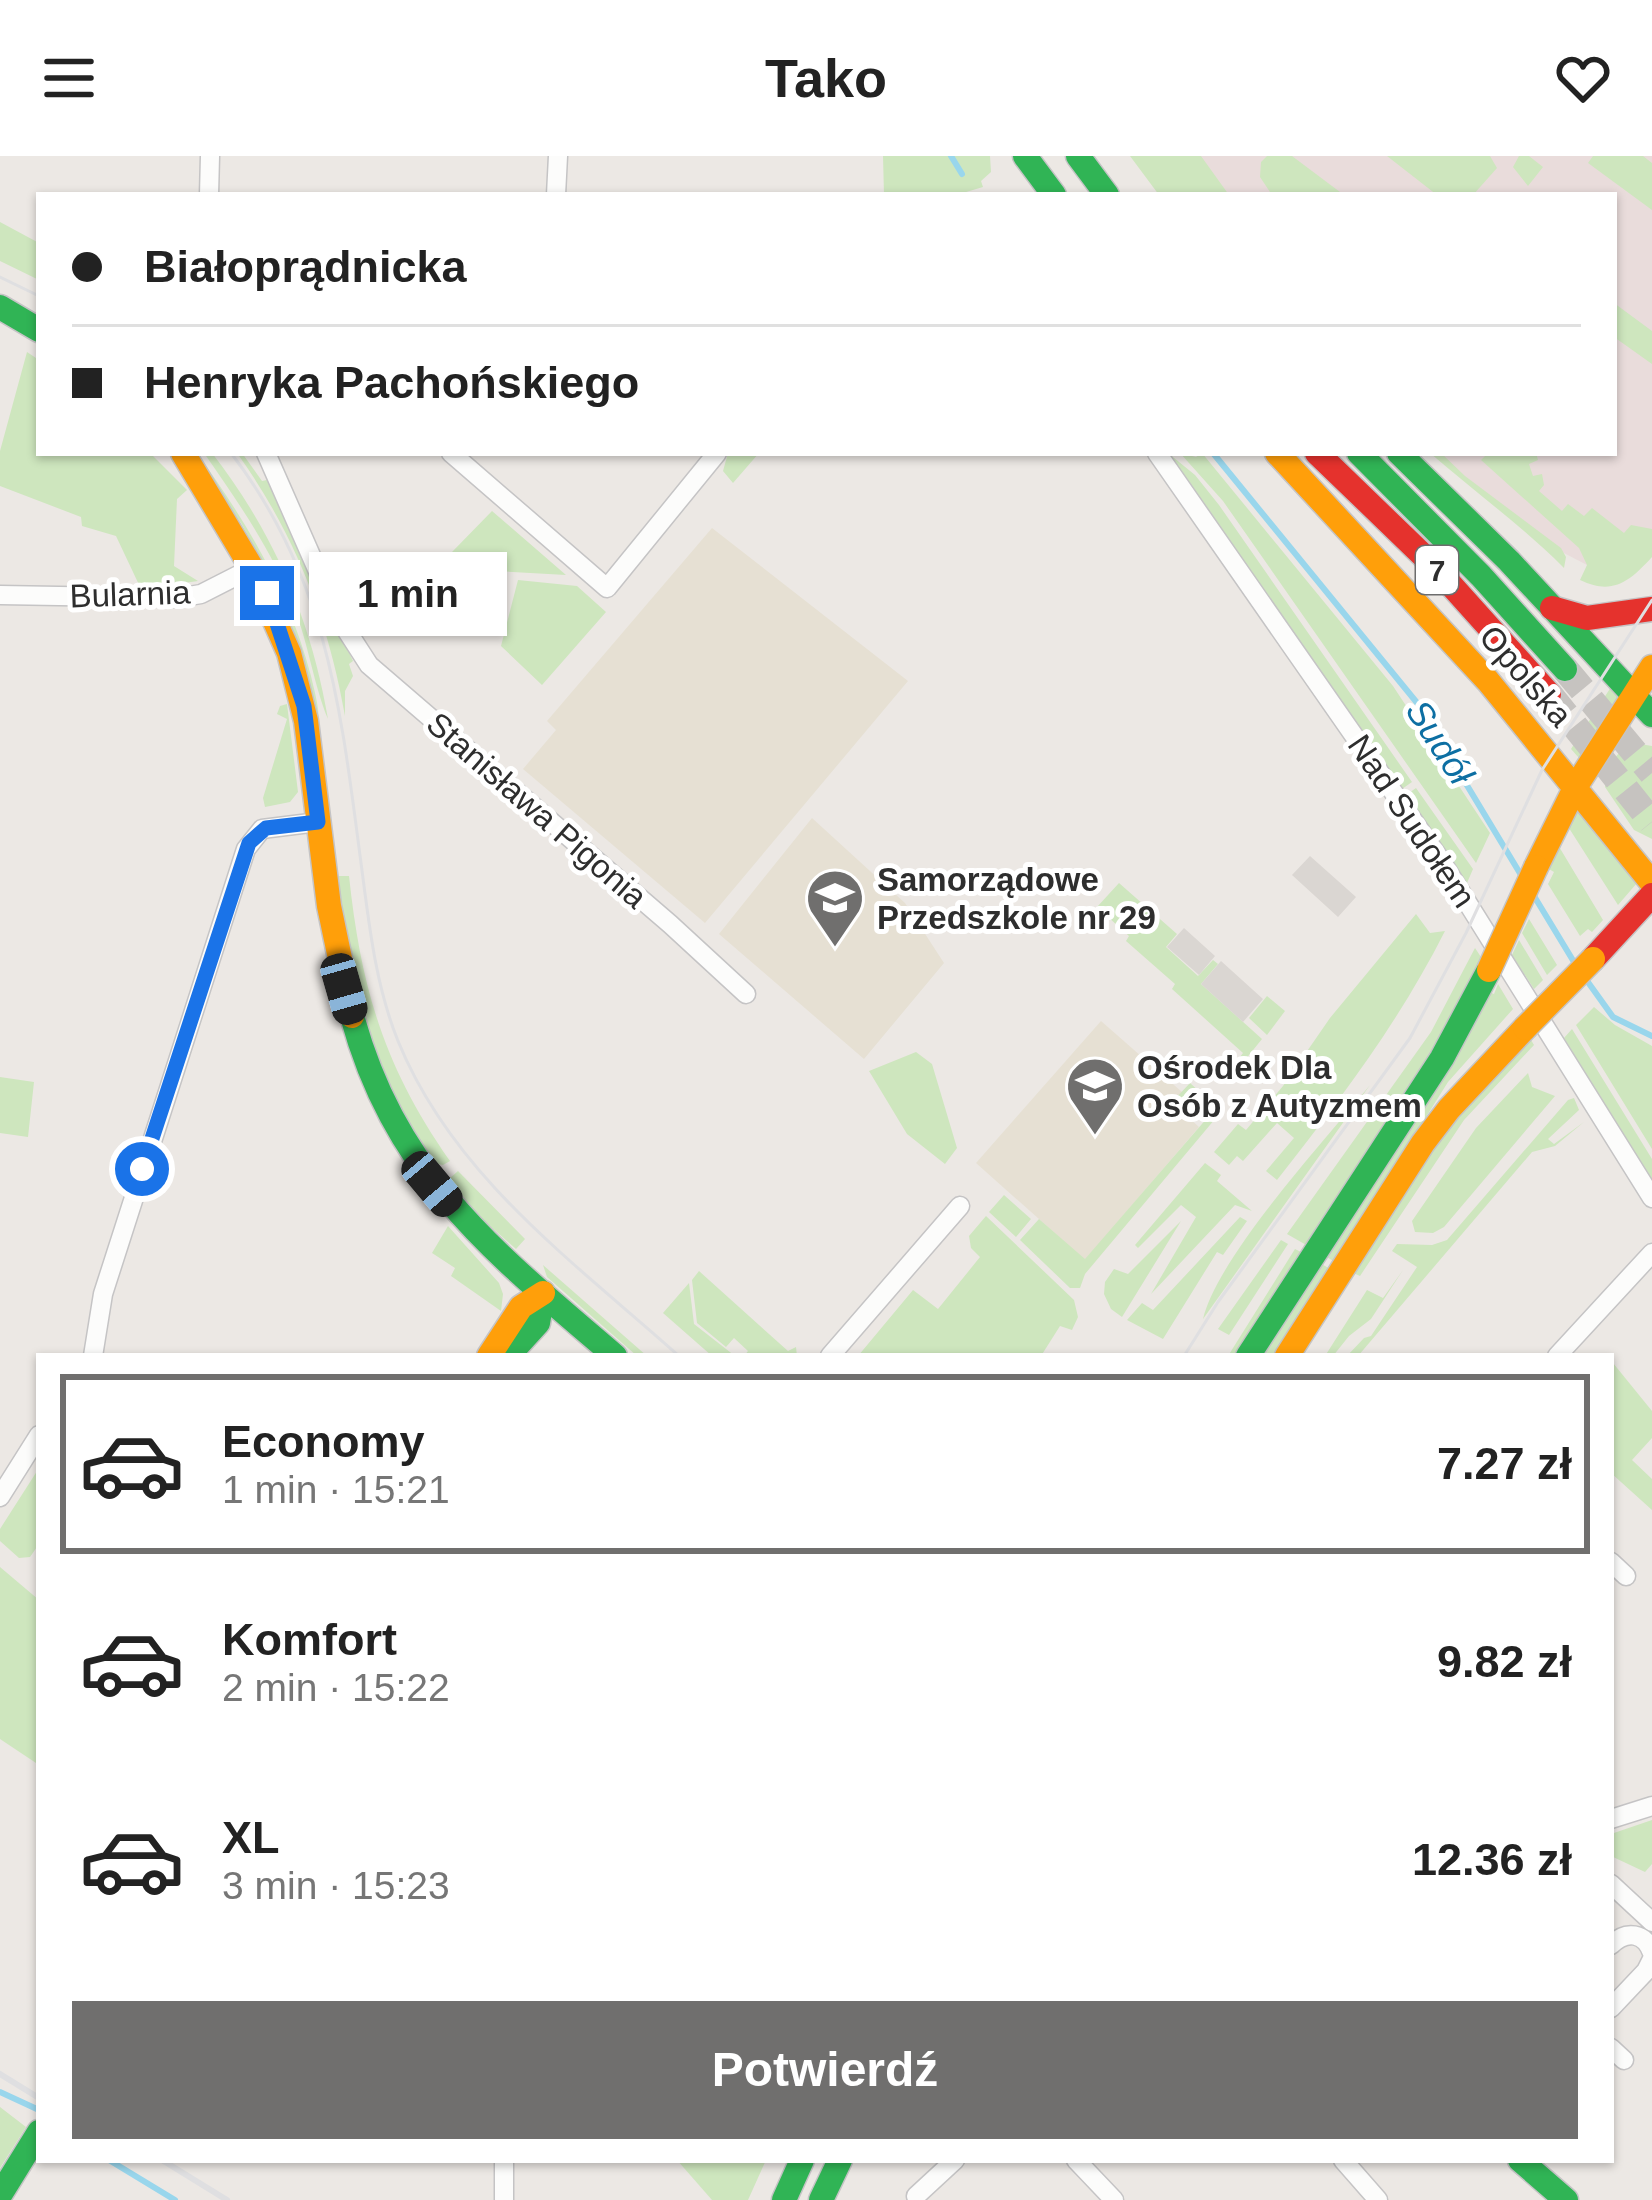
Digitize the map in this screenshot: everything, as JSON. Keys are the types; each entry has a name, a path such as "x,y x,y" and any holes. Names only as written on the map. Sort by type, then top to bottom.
{"main road":[{"path":"1024,156 1046,192"},
{"path":"1078,156 1105,192"},
{"path":"0,307 36,328"},
{"path":"0,322 36,342"},
{"path":"173,456 199,480"},
{"path":"185,456 254,567 278,619 311,749 344,989 388,1112 441,1194 466,1223 612,1353"},
{"name":"Opolska","path":"1280,456 1442,628 1652,883"},
{"name":"Opolska","path":"1320,456 1434,566 1549,694"},
{"name":"Opolska","path":"1362,456 1481,576 1564,669"},
{"name":"Opolska","path":"1402,456 1652,715"},
{"path":"1552,608 1587,618 1652,609"},
{"path":"1250,1353 1442,1058 1576,786 1652,667"},
{"path":"1288,1353 1423,1143 1460,1096 1652,895"},
{"path":"491,1353 521,1307 542,1293"},
{"path":"511,1353 538,1323 542,1293"},
{"path":"0,2195 36,2137"},
{"path":"784,2200 801,2163"},
{"path":"821,2200 839,2163"},
{"path":"1523,2163 1566,2200"}],"street":[{"path":"208,192 210,156"},
{"path":"556,192 558,156"},
{"name":"Stanisława Pigonia","path":"267,456 338,617 369,665 746,994"},
{"path":"454,456 607,588 715,456"},
{"name":"Nad Sudołem","path":"1159,456 1442,862 1652,1198"},
{"name":"Bularnia","path":"0,595 177,598 201,594 254,567"},
{"path":"93,1353 103,1294 246,848 262,829 318,822"},
{"path":"833,1353 960,1205"},
{"path":"1561,1353 1652,1253"},
{"path":"0,1498 36,1440"},
{"path":"1614,1818 1652,1806"},
{"path":"1614,1887 1652,1922"},
{"path":"1614,1943 1635,1934 1647,1942 1652,1956 1614,2004"},
{"path":"504,2200 505,2163"},
{"path":"916,2196 952,2163"},
{"path":"1079,2163 1114,2200"},
{"path":"1346,2163 1378,2200"}],"shaded area":[{"path":"1144,156 1652,156 1652,545 1587,565 1558,550 1439,456 1617,456 1617,192 1176,192"},
{"path":"712,528 908,681 705,923 523,769 556,730 547,721"},
{"name":"Samorządowe Przedszkole nr 29","path":"812,818 905,903 944,963 864,1059 719,934"},
{"path":"1310,856 1356,897 1338,917 1292,875"},
{"path":"1184,928 1215,956 1199,975 1167,947"},
{"path":"1221,961 1263,999 1243,1022 1201,984"},
{"name":"Ośrodek Dla Osób z Autyzmem","path":"1101,1021 1182,1092 1172,1102 1199,1127 1085,1260 976,1163"}],"green space":[{"path":"883,156 990,156 991,172 981,181 983,187 966,192 884,192"},
{"path":"1130,156 1201,156 1227,192 1157,192"},
{"path":"1267,156 1292,156 1340,192 1270,192 1260,177 1261,162"},
{"path":"1387,156 1490,156 1497,168 1476,192 1433,192"},
{"path":"1519,156 1529,156 1543,167 1528,186 1513,167"},
{"path":"1593,156 1643,156 1652,163 1652,210 1588,163"},
{"path":"0,222 36,241 36,279 0,261"},
{"path":"1617,305 1652,331 1652,364 1617,339"},
{"path":"27,352 36,358 36,456 153,456 187,490 177,499 174,566 198,581 141,589 116,536 82,526 81,517 0,486 0,451"},
{"path":"194,456 199,456 233,506 278,587 311,676 318,731 265,566"},
{"path":"206,456 214,456 234,483 287,578 311,646 328,719 298,619 253,526"},
{"path":"239,456 244,456 262,481 267,480 353,661 345,716 319,612 292,546"},
{"path":"727,456 756,456 733,483 723,471"},
{"path":"1170,456 1195,475 1219,505 1412,782 1402,789"},
{"path":"1183,456 1204,456 1393,686 1490,833 1476,863 1223,501"},
{"path":"1434,456 1444,456 1561,548 1566,557 1564,568"},
{"path":"1485,456 1537,456 1538,460 1529,464 1533,476 1542,474 1544,485 1539,491 1562,511 1568,504 1584,516 1592,508 1624,533 1631,525 1652,529 1652,557 1620,584 1602,587 1580,580 1587,565 1579,548 1481,460"},
{"path":"492,511 566,575 460,569 452,552"},
{"path":"518,580 577,586 606,612 542,685 501,646"},
{"path":"1611,687 1620,696 1579,758 1571,749"},
{"path":"287,704 298,792 290,802 265,807 263,798 287,719 277,714"},
{"path":"1634,743 1652,746 1652,839 1634,830 1605,787 1613,761"},
{"path":"1416,788 1473,869 1467,883 1406,795"},
{"path":"1576,807 1637,883 1618,905 1567,825"},
{"path":"1558,845 1603,920 1580,936 1548,884 1554,872 1547,868"},
{"path":"339,876 349,876 361,955 379,1025 408,1093 450,1161 443,1165 430,1162 377,1061 347,951"},
{"path":"1119,883 1177,934 1166,947 1198,976 1213,960 1218,964 1201,984 1262,1039 1237,1070 1233,1066 1243,1053 1172,989 1175,984 1126,941 1129,936 1097,907"},
{"path":"1416,914 1430,933 1445,931 1388,1029 1323,1120 1277,1180 1266,1171 1294,1138 1277,1123 1243,1161 1237,1156 1229,1165 1214,1152 1238,1124 1246,1130"},
{"path":"1529,919 1557,965 1547,975 1522,933"},
{"path":"1519,940 1543,980 1534,989 1512,955"},
{"path":"1475,948 1481,957 1460,1007 1308,1246 1287,1234 1431,1032"},
{"path":"1498,984 1513,1009 1448,1082 1335,1262 1325,1256 1489,992 1494,994"},
{"path":"1267,996 1285,1011 1267,1035 1249,1018"},
{"path":"1594,1007 1652,1046 1652,1149 1576,1025"},
{"path":"1572,1029 1652,1159 1652,1182 1564,1038"},
{"path":"1531,1040 1534,1045 1464,1120 1360,1276 1351,1272 1439,1138"},
{"path":"916,1052 932,1064 957,1148 945,1164 907,1134 869,1071"},
{"path":"1528,1073 1532,1087 1555,1096 1444,1227 1433,1233 1415,1232 1412,1221 1476,1128"},
{"path":"0,1077 34,1082 28,1137 0,1133"},
{"path":"1190,1083 1214,1105 1215,1119 1085,1274 1080,1288 1070,1288 1020,1240 1039,1219 1085,1259 1208,1117 1198,1108 1189,1117 1172,1102"},
{"path":"1370,1085 1203,1319 1229,1263 1251,1232"},
{"path":"1574,1098 1579,1110 1548,1139 1554,1144 1584,1122 1555,1146 1532,1152 1361,1353 1350,1353 1371,1336 1417,1267 1392,1251 1397,1244 1432,1245 1447,1240"},
{"path":"1205,1163 1221,1175 1217,1181 1252,1211 1235,1205 1151,1294 1196,1217 1181,1205 1138,1248 1135,1245"},
{"path":"458,1171 525,1239 516,1249 452,1192 450,1178"},
{"path":"1004,1195 1031,1219 1016,1237 989,1212"},
{"path":"986,1216 1074,1300 1078,1317 1072,1330 1060,1326 1043,1353 860,1353 913,1290 938,1309 980,1257 971,1248 969,1236"},
{"path":"1240,1217 1247,1221 1223,1255 1217,1252 1163,1339 1127,1320 1142,1303 1153,1310"},
{"path":"1181,1221 1122,1317 1111,1309 1105,1282 1114,1269 1128,1274"},
{"path":"448,1226 499,1283 501,1311 451,1276 455,1268 432,1253"},
{"path":"1281,1240 1288,1244 1229,1335 1218,1329"},
{"path":"1295,1249 1303,1253 1240,1353 1230,1353"},
{"path":"1320,1263 1330,1269 1278,1353 1262,1353"},
{"path":"543,1265 644,1353 634,1353 547,1277"},
{"path":"1403,1270 1371,1319 1335,1353 1327,1353 1367,1290 1383,1298"},
{"path":"699,1271 788,1351 796,1347 797,1353 746,1353 734,1338 726,1347 697,1323 692,1280"},
{"path":"689,1283 694,1324 731,1353 709,1353 663,1313"},
{"path":"1614,1364 1652,1411 1652,1438 1632,1460 1652,1479 1652,1510 1614,1476"},
{"path":"36,1473 36,1548 30,1557 19,1558 0,1541 0,1529"},
{"path":"0,1567 36,1597 36,1763 0,1739"},
{"path":"1652,1820 1652,1864 1645,1872 1614,1857 1614,1833"},
{"path":"0,2107 26,2127 0,2168"},
{"path":"680,2163 765,2163 748,2200 712,2200"}],"waterway":[{"name":"Sudół","path":"951,156 962,174"},
{"name":"Sudół","path":"1215,456 1418,704 1524,880"},
{"name":"Sudół","path":"1531,891 1577,967"},
{"name":"Sudół","path":"1585,978 1613,1017 1652,1036"},
{"path":"0,2092 36,2109"},
{"path":"114,2163 175,2200"}],"tunnel":[{"path":"1565,669 1652,773"},
{"path":"1549,694 1652,822"}],"tram line":[{"path":"0,277 36,295"},
{"path":"233,456 289,549 325,648 346,753 378,975 398,1041 450,1134 483,1175 558,1251 676,1353"},
{"path":"1186,1353 1410,1038 1466,933 1542,770 1652,600"}],"railway":[{"path":"0,2074 36,2096"},
{"path":"167,2163 227,2200"}],"traffic: fast":[{"path":"1025,156 1052,192"},
{"path":"1078,156 1105,192"},
{"path":"0,307 36,328"},
{"path":"1362,456 1565,669"},
{"path":"1402,456 1509,561 1652,715"},
{"path":"1250,1353 1442,1058 1489,970"},
{"path":"352,1016 371,1073 423,1167 491,1246 612,1353"},
{"path":"511,1353 538,1323 543,1293"},
{"path":"0,2195 36,2137"},
{"path":"784,2200 801,2163"},
{"path":"821,2200 839,2163"},
{"path":"1523,2163 1566,2200"}],"traffic: slow":[{"path":"185,456 250,565 289,653 306,721 329,906 352,1016"},
{"path":"1280,456 1488,681 1652,883"},
{"path":"1536,867 1576,786 1652,667"},
{"path":"1489,970 1536,867"},
{"path":"1525,1028 1593,959"},
{"path":"1289,1353 1423,1143 1525,1028"},
{"path":"491,1353 521,1307 543,1293"}],"traffic: jam":[{"path":"1320,456 1434,566 1549,694"},
{"path":"1552,608 1587,618 1652,609"},
{"path":"1593,959 1652,895"}],"place":[{"name":"Samorządowe Przedszkole nr 29","path":"835,949"},
{"name":"Ośrodek Dla Osób z Autyzmem","path":"1095,1137"}],"route":[{"path":"142,1169 249,843 266,828 318,822 304,706 267,593"}]}
